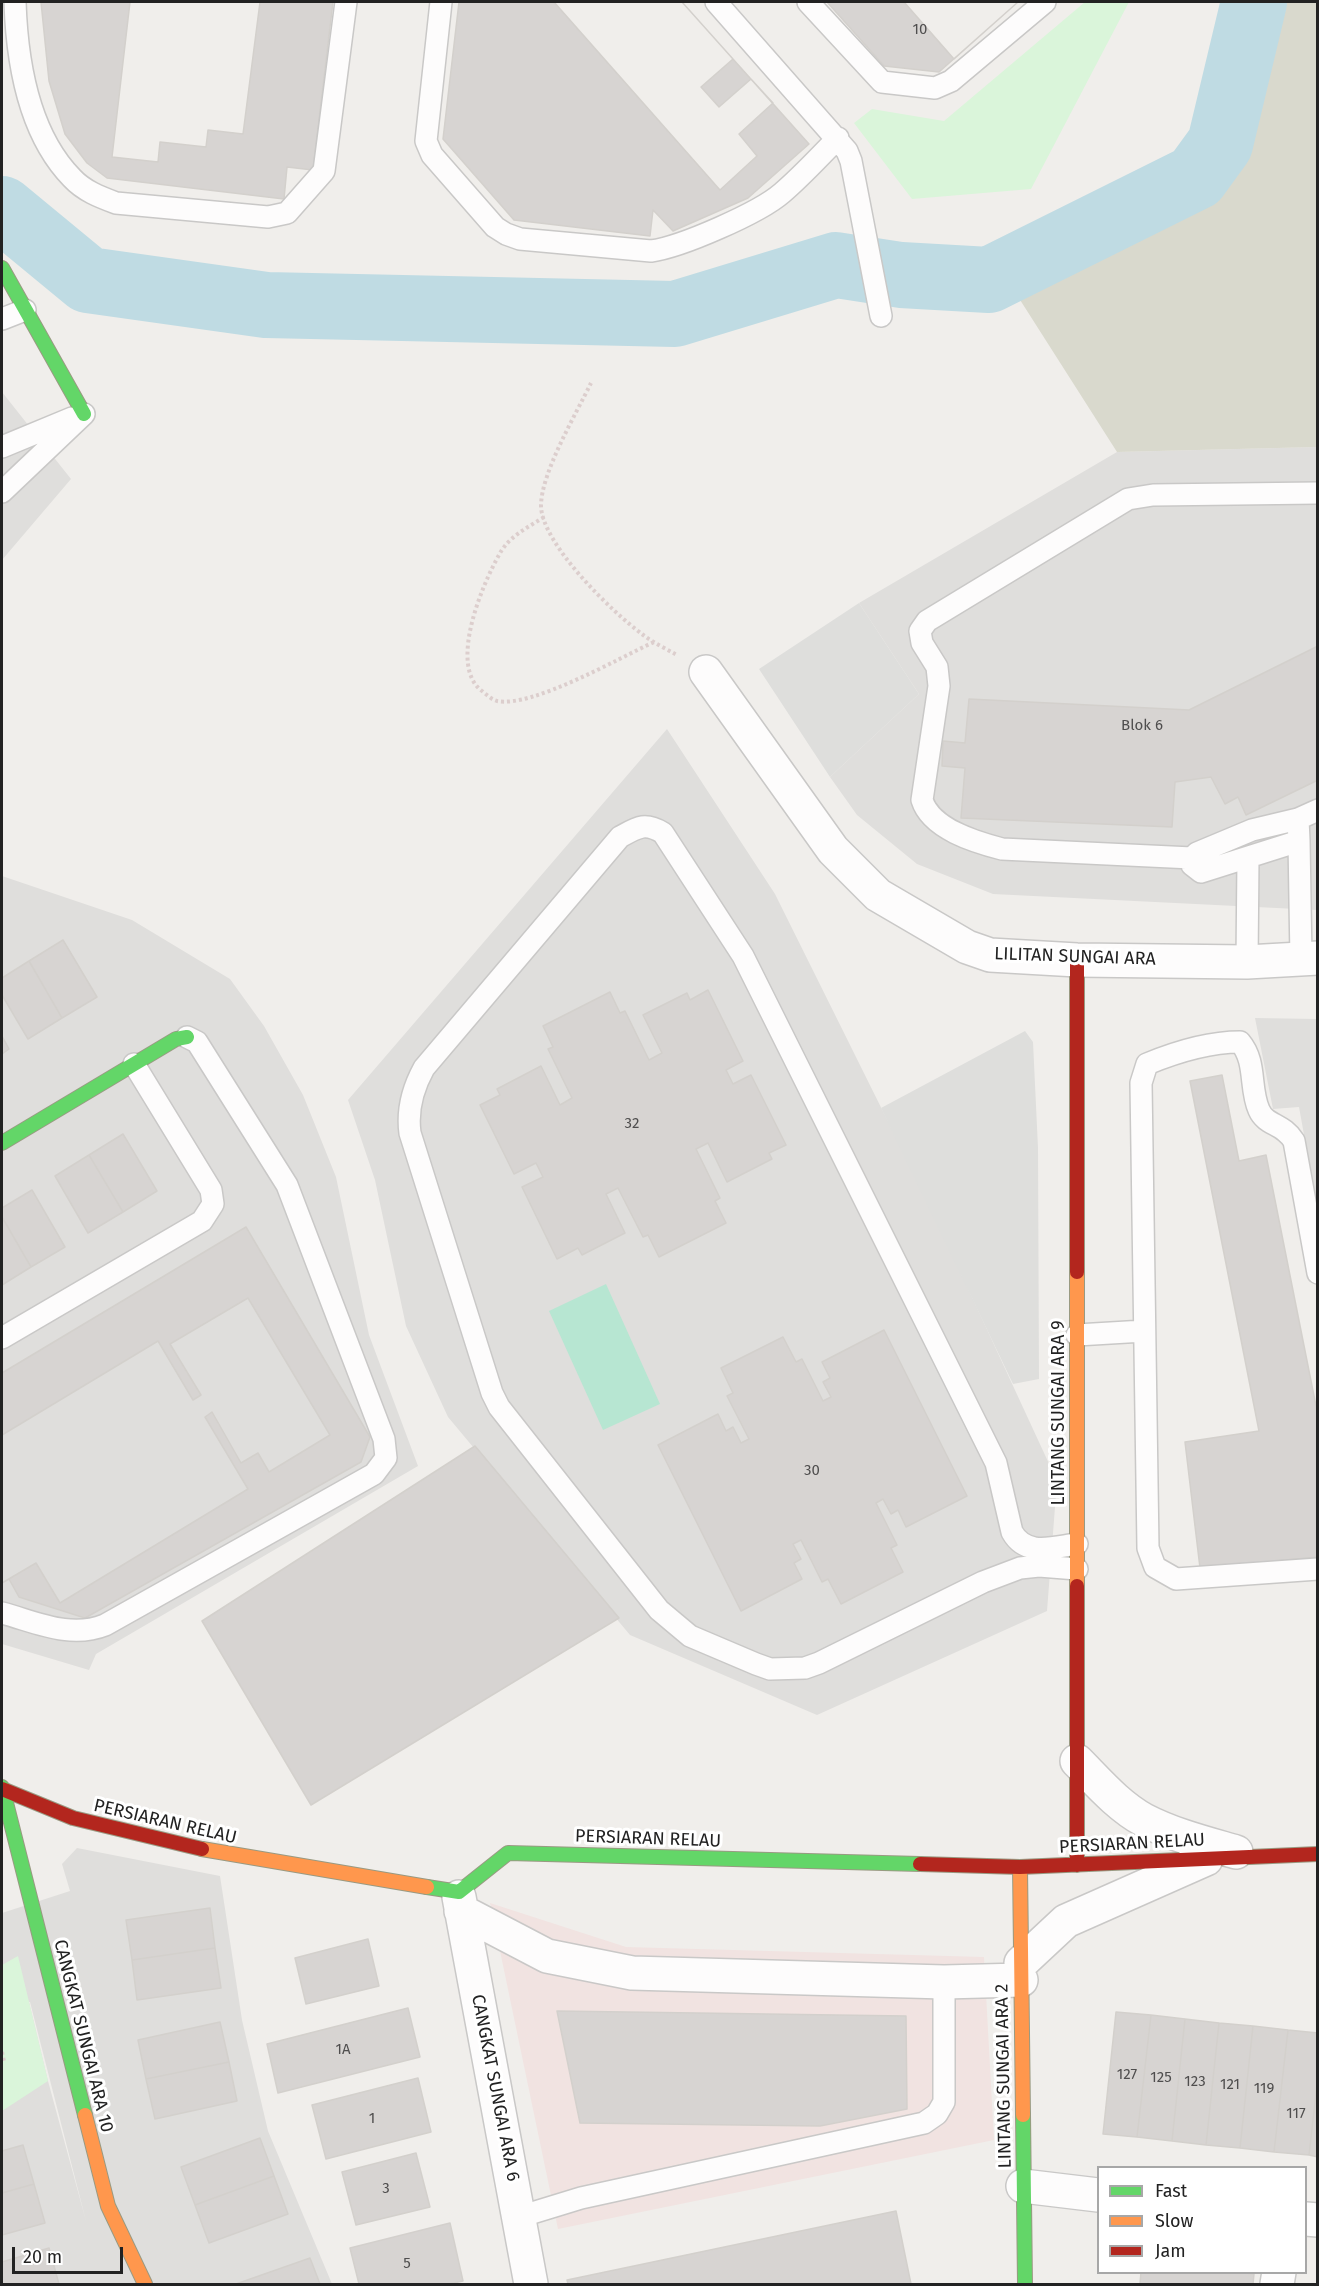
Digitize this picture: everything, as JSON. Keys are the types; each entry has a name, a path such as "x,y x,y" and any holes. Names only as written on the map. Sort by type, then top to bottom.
{"street":[{"path":"2,271 84,414"},
{"name":"LILITAN SUNGAI ARA","path":"706,672 833,850 878,895 967,947 990,955 1077,960 1247,962 1309,958"},
{"name":"LINTANG SUNGAI ARA 9","path":"1077,960 1077,1865"},
{"path":"2,1143 176,1039 187,1037"},
{"path":"1077,1761 1108,1793 1142,1819 1188,1839 1251,1856"},
{"name":"PERSIARAN RELAU","path":"2,1788 29,1804 66,1818 220,1854 460,1901 508,1853 1020,1867 1317,1854"},
{"name":"CANGKAT SUNGAI ARA 10","path":"2,1788 108,2206 145,2284"},
{"path":"460,1901 547,1956 632,1973 944,1982 1021,1971 1066,1921 1208,1858"},
{"name":"LINTANG SUNGAI ARA 2","path":"1019,2282 1023,2186 1020,1867"},
{"name":"CANGKAT SUNGAI ARA 6","path":"460,1901 531,2284"},
{"path":"1023,2186 1097,2195"}],"lane":[{"path":"15,2 16,33 24,80 36,119 50,148 73,179 94,195 116,203 268,217 287,213 324,171 346,2"},
{"path":"441,2 426,141 432,155 495,227 520,239 651,251 672,248 765,205 781,194 838,138"},
{"path":"716,2 838,138 851,161 881,316"},
{"path":"808,2 882,82 935,88 951,81 1045,2"},
{"path":"2,319 25,310"},
{"path":"2,447 84,414"},
{"path":"2,492 84,414"},
{"path":"1192,858 1002,849 985,845 934,820 926,811 922,800 939,686 937,667 922,643 920,631 927,621 1128,499 1153,495 1317,493"},
{"path":"1299,841 1201,872 1192,865 1192,858 1197,853 1252,830 1298,819 1317,810"},
{"path":"1298,819 1299,841 1309,870 1309,958"},
{"path":"1077,1544 1033,1549 1022,1546 1017,1540 1012,1532 996,1463 743,956 663,833 651,826 640,825 620,837 424,1068 414,1089 408,1120 410,1133 492,1393 499,1407 659,1610 690,1636 770,1669 805,1668 819,1663 983,1582 1020,1568 1039,1566 1077,1569"},
{"path":"1247,962 1248,859"},
{"path":"2,1613 74,1633 90,1631 105,1625 374,1474 386,1458 384,1439 287,1185 197,1042 187,1037"},
{"path":"1317,1273 1294,1141 1287,1130 1269,1122 1259,1111 1249,1052 1240,1042 1222,1042 1165,1056 1147,1064 1141,1083 1148,1548 1155,1567 1176,1579 1317,1569"},
{"path":"2,1338 202,1221 213,1204 211,1190 134,1064"},
{"path":"1077,1335 1144,1331"},
{"path":"519,2217 581,2198 924,2122 937,2114 944,2102 944,1982"}],"path":[{"path":"591,383 546,480 542,506 544,517 558,548 603,599 643,636 706,672"},
{"path":"544,517 512,538 499,555 469,630 465,653 478,688 495,701 523,702 654,642"},
{"path":"2,2052 4,2061 2,2063"}],"shaded area":[{"path":"1276,2 1317,2 1317,447 1117,452 1015,292 1214,191 1244,143"},
{"path":"2,392 71,479 2,560"},
{"path":"1317,447 1317,910 993,894 917,864 857,815 830,777 919,694 859,603 1117,452"},
{"path":"859,603 919,694 830,777 759,669"},
{"path":"667,729 775,894 929,1204 1057,1481 1047,1611 817,1715 630,1635 448,1417 406,1326 375,1180 348,1100"},
{"path":"2,876 132,920 230,979 264,1026 303,1095 336,1177 369,1335 418,1466 96,1654 89,1670 2,1644"},
{"path":"1255,1018 1317,1019 1317,1207 1299,1107 1273,1109"},
{"path":"1025,1031 1033,1042 1038,1148 1039,1379 1013,1384 881,1108"},
{"path":"77,1848 220,1876 242,2020 268,2131 332,2284 2,2284 2,1913 70,1891 62,1864","holes":["30,2002 86,2221 48,2081"]},
{"path":"490,1903 626,1947 984,1957 994,2140 558,2229"}],"green space":[{"path":"1085,2 1129,2 1031,189 912,199 854,123 872,109 944,121"},
{"path":"606,1284 660,1404 603,1430 549,1311"},
{"path":"18,1956 48,2081 2,2111 2,1965"}],"building":[{"path":"41,2 333,2 313,170 287,167 284,199 107,178 87,163 65,134 49,81"},
{"path":"130,2 260,2 243,134 208,130 206,147 160,142 158,162 112,157"},
{"path":"459,2 682,2 809,144 748,198 673,231 653,210 650,236 514,220 443,139"},
{"path":"554,2 682,2 733,59 701,87 719,107 751,79 773,103 739,134 757,156 720,190"},
{"path":"827,2 1018,2 939,72 884,66"},
{"path":"904,2 1018,2 954,59"},
{"path":"1318,646 1318,780 1246,815 1238,797 1225,804 1211,777 1175,782 1172,827 961,818 965,768 942,766 943,741 965,743 969,699 1189,710"},
{"path":"63,940 97,997 62,1018 29,961"},
{"path":"29,961 62,1018 28,1039 2,995 2,978"},
{"path":"708,990 743,1061 726,1070 733,1084 751,1075 786,1145 769,1153 772,1159 727,1182 708,1143 696,1149 720,1198 715,1201 726,1223 659,1257 648,1235 643,1237 618,1188 606,1194 625,1233 582,1255 578,1248 557,1259 522,1187 543,1177 536,1163 514,1174 480,1105 500,1095 497,1089 541,1066 560,1105 572,1098 548,1049 553,1047 543,1026 610,992 620,1013 625,1011 649,1060 662,1053 643,1015 687,993 690,1000"},
{"path":"2,1036 9,1049 2,1054"},
{"path":"1222,1075 1239,1161 1266,1155 1318,1416 1318,1557 1200,1568 1185,1442 1259,1431 1190,1081"},
{"path":"123,1134 157,1191 123,1212 89,1155"},
{"path":"89,1155 123,1212 88,1233 55,1176"},
{"path":"32,1190 65,1247 31,1267 2,1217 2,1208"},
{"path":"2,1217 31,1267 2,1285"},
{"path":"246,1227 370,1437 361,1462 85,1618 19,1597 9,1579 2,1583 2,1373"},
{"path":"248,1298 330,1435 269,1472 258,1453 241,1463 212,1412 205,1417 248,1489 60,1603 36,1563 2,1583 2,1435 158,1341 193,1400 201,1395 170,1344"},
{"path":"884,1330 967,1496 906,1527 898,1510 891,1514 883,1499 876,1503 897,1545 891,1548 903,1572 841,1604 828,1579 822,1582 801,1540 793,1544 801,1559 794,1563 802,1579 741,1611 658,1445 718,1414 726,1431 733,1427 741,1443 749,1439 727,1396 733,1393 721,1368 783,1337 796,1362 802,1359 823,1401 831,1397 823,1382 830,1378 822,1362"},
{"path":"475,1446 619,1618 311,1805 202,1621"},
{"path":"210,1908 215,1948 132,1960 126,1920"},
{"path":"368,1939 379,1986 306,2004 295,1958"},
{"path":"215,1948 221,1988 137,2000 132,1960"},
{"path":"408,2008 420,2057 278,2093 267,2044"},
{"path":"557,2011 906,2016 907,2109 820,2126 580,2123"},
{"path":"1116,2012 1151,2015 1137,2137 1103,2134"},
{"path":"1151,2015 1185,2019 1172,2141 1137,2137"},
{"path":"1185,2019 1219,2023 1206,2145 1172,2141"},
{"path":"220,2022 229,2062 146,2079 138,2040"},
{"path":"1219,2023 1253,2026 1240,2148 1206,2145"},
{"path":"1253,2026 1288,2030 1274,2152 1240,2148"},
{"path":"1288,2030 1318,2033 1318,2076 1309,2155 1274,2152"},
{"path":"229,2062 237,2101 155,2119 146,2079"},
{"path":"1318,2076 1318,2157 1309,2155"},
{"path":"418,2078 431,2132 326,2159 312,2105"},
{"path":"260,2138 274,2176 195,2205 181,2167"},
{"path":"23,2145 34,2184 2,2193 2,2151"},
{"path":"416,2153 430,2207 356,2225 342,2172"},
{"path":"274,2176 288,2214 209,2243 195,2205"},
{"path":"34,2184 45,2223 2,2235 2,2193"},
{"path":"896,2211 911,2284 568,2284 567,2280"},
{"path":"450,2223 463,2281 449,2284 359,2284 350,2248"},
{"path":"49,2248 59,2284 2,2284 2,2262"},
{"path":"310,2258 320,2284 236,2284"},
{"path":"1141,2274 1254,2274 1253,2284 1140,2284"}],"waterway":[{"path":"2,209 88,280 266,305 675,314 836,265 901,275 989,280 1196,177 1220,144 1254,2"}],"traffic: fast":[{"path":"2,268 84,414"},
{"path":"2,1143 176,1039 187,1037"},
{"path":"2,1787 85,2115"},
{"path":"427,1887 459,1892 508,1853 920,1864"},
{"path":"1023,2115 1025,2284"}],"traffic: slow":[{"path":"1077,1272 1077,1586"},
{"path":"202,1849 427,1887"},
{"path":"1020,1867 1023,2115"},
{"path":"85,2115 108,2206 145,2284"}],"traffic: jam":[{"path":"1077,960 1077,1272"},
{"path":"1077,1586 1077,1865"},
{"path":"2,1789 73,1818 202,1849"},
{"path":"920,1864 1020,1867 1318,1854"}]}
